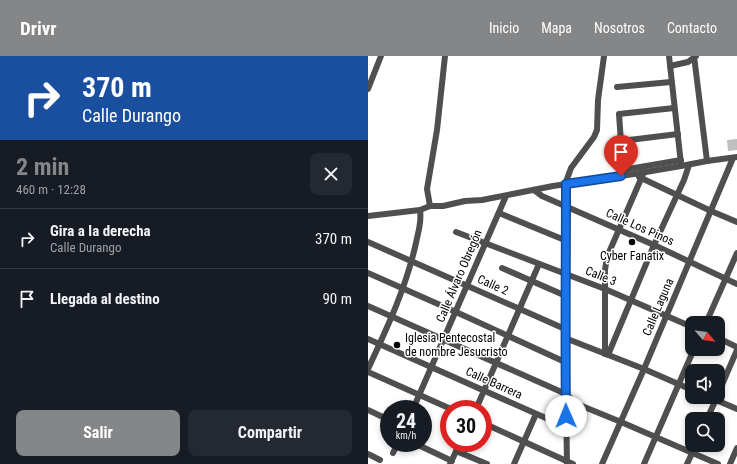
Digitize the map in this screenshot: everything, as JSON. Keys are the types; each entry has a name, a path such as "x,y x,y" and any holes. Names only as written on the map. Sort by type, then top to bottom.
{"street":[{"path":"368,89 381,56"},
{"path":"430,206 427,189 439,117 445,56"},
{"path":"492,427 569,463 566,427 565,362 567,241 566,184 571,168 594,137 597,130 604,56"},
{"path":"669,56 681,163"},
{"path":"670,66 688,62 695,56"},
{"path":"695,56 707,161"},
{"path":"617,87 672,82"},
{"path":"674,108 619,114 623,170 735,158"},
{"path":"621,141 678,134"},
{"name":"Calle Laguna","path":"602,464 735,158"},
{"path":"368,216 420,210 430,206 443,206 467,200 479,200 506,196 566,184 634,174 643,175 681,163"},
{"path":"607,354 690,164"},
{"path":"643,175 677,195 737,222"},
{"path":"607,354 605,289 606,262 643,175"},
{"name":"Calle Los Pinos","path":"534,190 542,196 619,229 737,284"},
{"name":"Calle Álvaro Obregón","path":"418,400 506,196"},
{"path":"420,210 421,219 412,261 392,316 368,371 440,404"},
{"path":"499,213 567,241"},
{"name":"Calle 3","path":"456,232 605,289 685,324"},
{"name":"Calle 2","path":"368,242 565,329"},
{"path":"709,316 737,253"},
{"path":"480,400 539,264"},
{"path":"502,268 566,296"},
{"path":"368,273 565,362"},
{"path":"368,306 566,394 577,404 718,464"},
{"path":"565,338 685,387"},
{"name":"Calle Barrera","path":"368,339 566,427"},
{"path":"725,341 737,347"},
{"path":"725,378 737,350"},
{"path":"644,464 691,356"},
{"path":"725,402 737,409"},
{"path":"368,410 380,416"},
{"path":"514,464 536,414"},
{"path":"730,464 737,448"},
{"path":"432,452 451,462 455,452"},
{"path":"460,452 487,464"},
{"path":"687,464 692,453"},
{"path":"368,454 380,460"}],"building":[{"path":"737,139 737,150 728,151 727,140"}],"place":[{"name":"Cyber Fanatix","path":"632,242"},
{"name":"Iglesia Pentecostal de nombre Jesucristo","path":"397,345"}],"route":[{"path":"566,416 566,184 621,176"}]}
